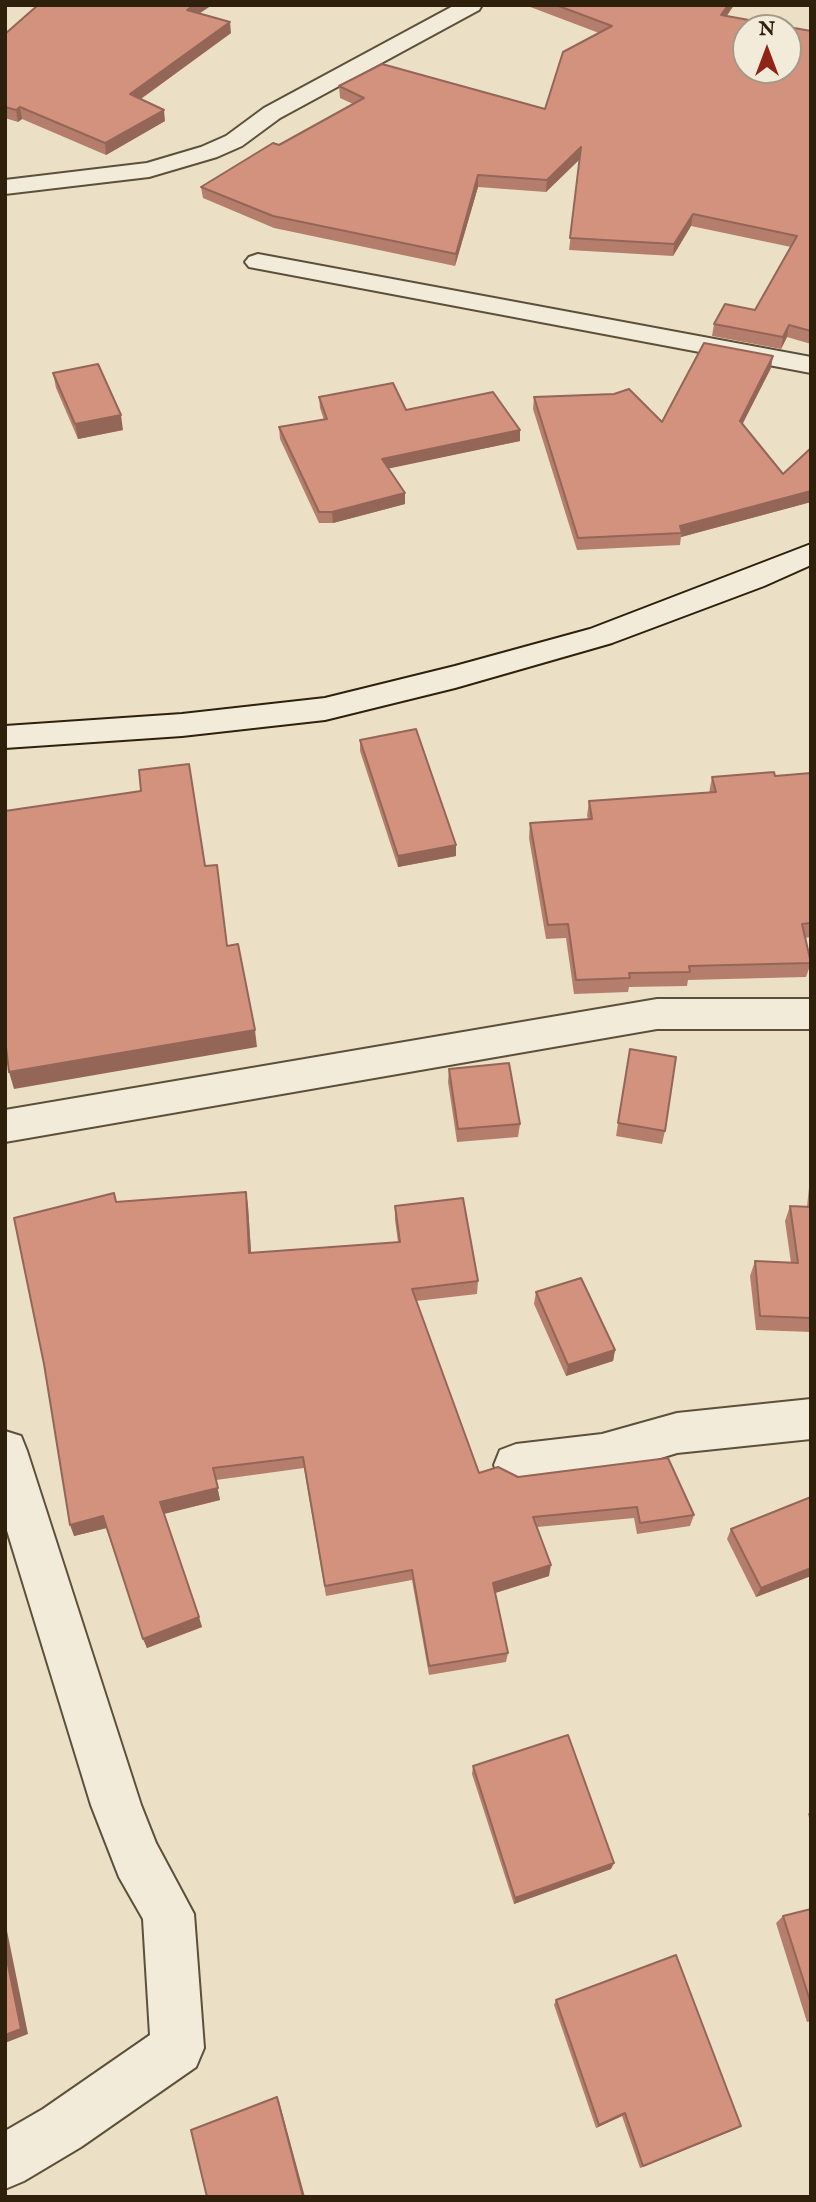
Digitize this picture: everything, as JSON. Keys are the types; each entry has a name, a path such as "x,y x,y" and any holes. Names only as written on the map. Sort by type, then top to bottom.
{"street":[{"path":"5,187 149,170 209,152 234,141 272,113 471,5"},
{"path":"258,262 811,365"},
{"path":"5,737 182,725 326,709 455,677 600,636 753,579 811,554"},
{"path":"5,1126 657,1014 811,1014"},
{"path":"516,1465 602,1455 677,1433 811,1419"},
{"path":"5,1451 116,1805 138,1859 168,1914 177,2048 62,2127 5,2162"}],"building":[{"path":"38,5 194,5 187,10 230,22 130,94 164,110 105,143 20,107 16,110 5,107 5,34"},
{"path":"556,5 728,5 721,15 732,17 732,84 802,84 802,29 811,31 811,331 789,325 783,337 714,324 725,304 755,310 797,236 693,214 674,244 570,238 581,147 547,180 478,175 456,254 273,216 201,187 273,143 279,145 364,98 339,86 382,64 545,109 563,52 612,26"},
{"path":"704,343 773,356 740,421 783,474 811,448 811,491 680,526 682,533 578,538 534,397 614,394 629,389 662,422"},
{"path":"98,364 121,415 75,424 53,373"},
{"path":"393,383 406,410 493,392 520,430 382,459 405,493 332,512 319,512 279,427 327,419 319,397"},
{"path":"416,729 456,845 398,856 360,740"},
{"path":"189,764 205,866 217,865 227,946 238,944 255,1030 9,1072 5,1039 5,811 141,791 139,770"},
{"path":"774,772 775,776 811,773 811,923 802,924 811,963 689,966 690,972 629,973 630,978 576,980 568,924 548,925 530,823 592,819 589,801 716,792 712,777"},
{"path":"630,1049 676,1057 665,1131 618,1123"},
{"path":"509,1063 520,1124 458,1129 449,1069"},
{"path":"246,1192 249,1253 400,1242 395,1206 463,1198 478,1281 412,1289 479,1473 498,1467 518,1477 668,1458 694,1515 640,1523 637,1507 533,1517 551,1565 493,1583 508,1653 429,1666 412,1570 325,1586 303,1457 213,1468 218,1488 160,1502 199,1617 143,1639 103,1516 70,1525 44,1364 14,1218 114,1193 116,1202"},
{"path":"790,1206 811,1207 811,1318 760,1316 755,1261 798,1263"},
{"path":"581,1278 615,1350 568,1365 536,1292"},
{"path":"811,1497 811,1568 761,1588 731,1529"},
{"path":"568,1735 614,1863 515,1898 473,1766"},
{"path":"811,1909 811,2004 783,1916"},
{"path":"5,1950 21,2029 5,2035"},
{"path":"676,1955 741,2126 643,2166 625,2113 599,2125 556,2000"},
{"path":"277,2097 303,2197 207,2197 191,2130"}]}
